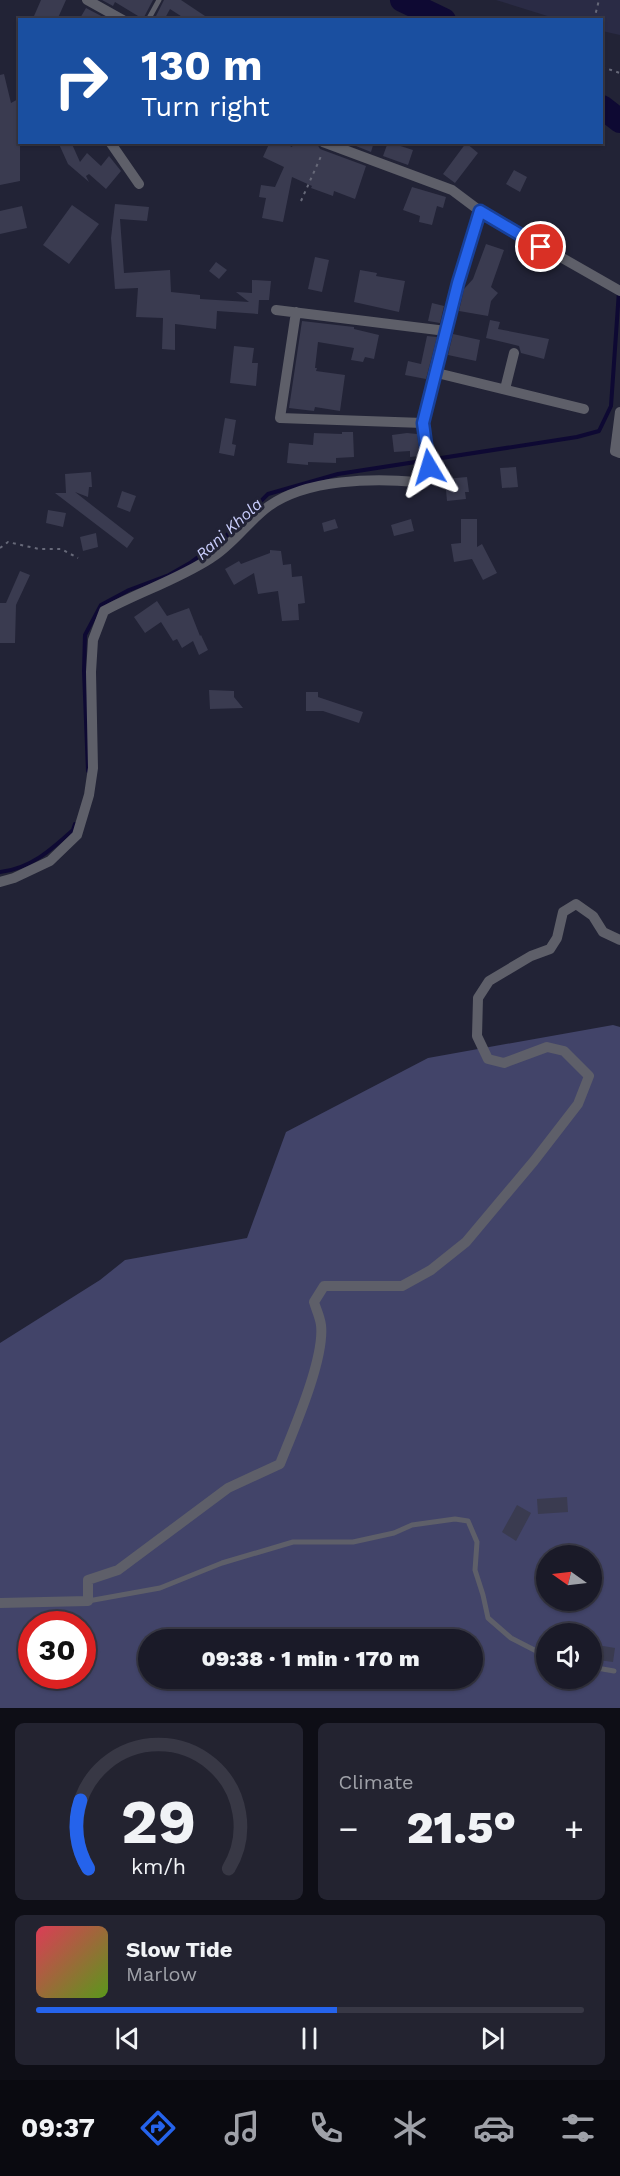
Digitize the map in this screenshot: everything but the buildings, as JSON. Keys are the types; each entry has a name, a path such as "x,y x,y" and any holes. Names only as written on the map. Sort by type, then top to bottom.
{"street":[{"path":"87,0 119,18"},
{"path":"111,144 139,184"},
{"path":"328,144 452,190 480,211 620,291"},
{"path":"0,882 50,861 77,835 89,795 93,768 91,672 93,640 104,611 131,596 171,580 213,557 270,505 296,492 330,483 392,480 417,482 429,467 423,423 458,283 480,211"},
{"path":"276,310 446,331"},
{"path":"297,312 280,418 423,423"},
{"path":"505,389 514,353"},
{"path":"437,373 584,410"},
{"path":"620,412 615,451 620,453"},
{"path":"0,1603 88,1601 88,1580 118,1570 228,1488 280,1464 318,1359 321,1326 314,1302 324,1286 402,1286 431,1270 466,1242 579,1104 589,1076 564,1051 547,1047 504,1063 488,1059 477,1036 478,998 489,981 531,956 550,949 557,938 563,912 576,904 593,916 603,932 620,940"}],"lane":[{"path":"149,18 159,0"},
{"path":"88,1601 160,1587 222,1563 293,1542 353,1542 394,1533 412,1525 455,1519 468,1521 477,1542 475,1570 488,1618 512,1638 536,1651"},
{"path":"602,1669 614,1671"}],"path":[{"path":"594,18 599,0"},
{"path":"603,67 620,73"},
{"path":"301,201 325,144"},
{"path":"0,548 8,542 39,549 61,549 78,558"}],"shaded area":[{"path":"496,0 620,0 620,35 603,31 603,18 554,18"},
{"path":"613,1025 620,1027 620,1708 0,1708 0,1343 100,1280 125,1260 247,1238 286,1132 428,1058"}],"waterway":[{"path":"402,0 440,18"},
{"path":"603,108 620,121"},
{"name":"Rani Khola","path":"88,771 85,635 101,605 129,590 169,575 190,563 226,536 268,494 338,474 577,437 599,431 611,406 619,291"},
{"name":"Rani Khola","path":"0,872 21,867 40,857 73,830 75,824"}],"route":[{"path":"429,467 423,423 458,283 480,211 541,247"}]}
